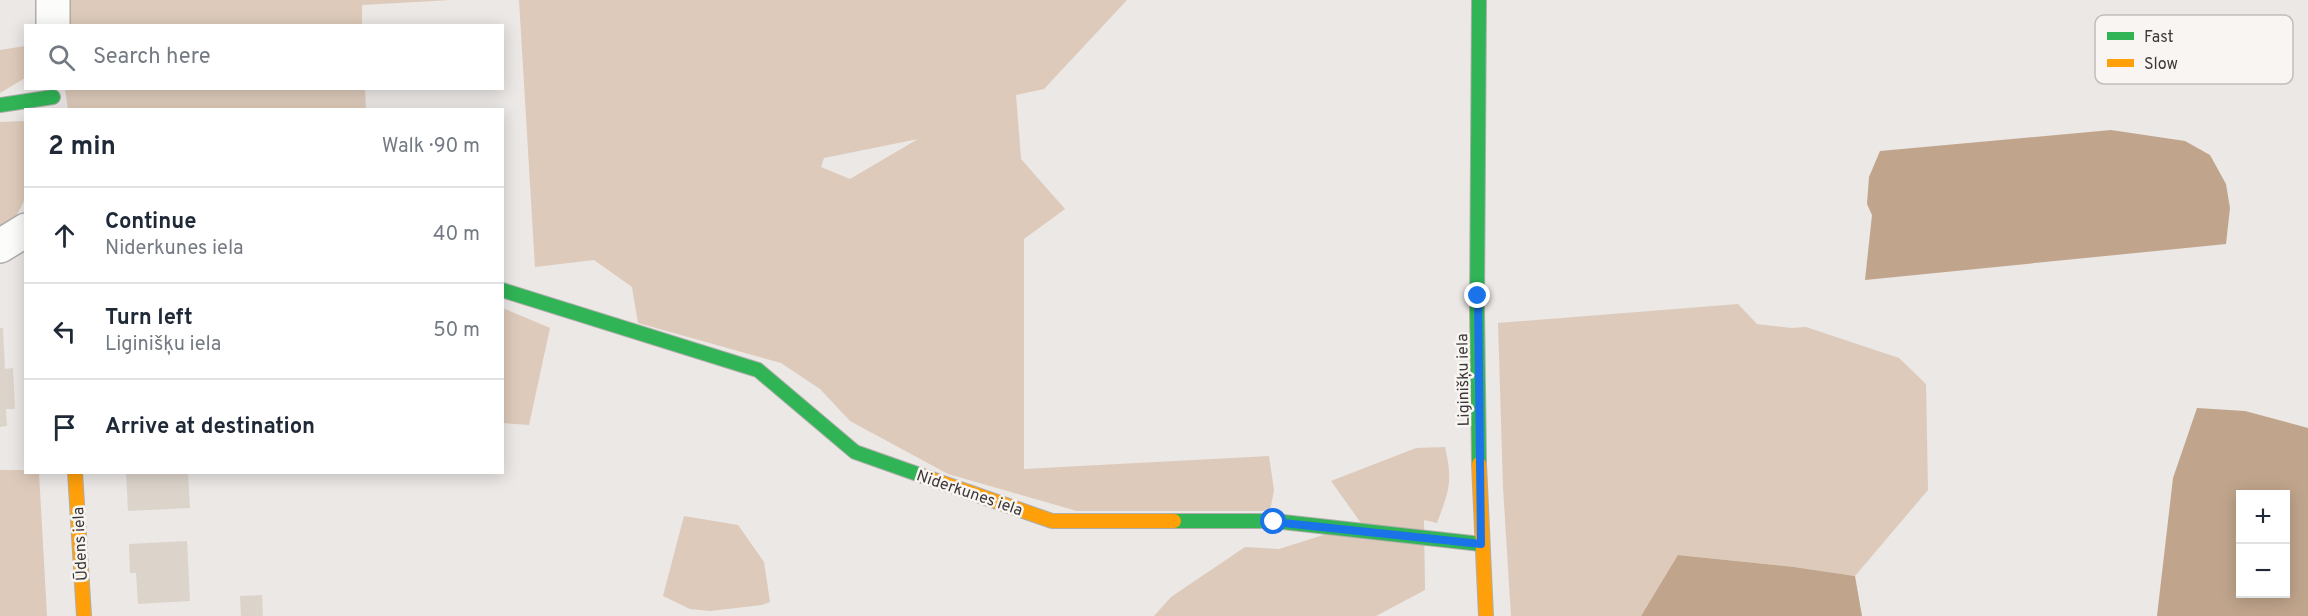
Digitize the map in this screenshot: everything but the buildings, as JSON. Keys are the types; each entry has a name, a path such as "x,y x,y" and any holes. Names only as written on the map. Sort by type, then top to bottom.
{"street":[{"path":"53,0 53,24"},
{"name":"Liginišķu iela","path":"1479,0 1478,296 1481,544 1486,616"},
{"path":"0,105 54,98"},
{"path":"0,246 24,231"},
{"name":"Niderkunes iela","path":"504,291 758,370 855,452 1052,521 1274,522 1481,544"},
{"name":"Ūdens iela","path":"75,474 84,616"}],"shaded area":[{"path":"65,0 451,0 362,5 362,24 64,24"},
{"path":"519,0 1127,0 1044,89 1016,95 1021,159 1065,209 1024,239 1024,469 1269,456 1274,490 1270,511 1077,511 948,474 850,421 820,389 781,363 638,323 632,287 594,260 535,267","holes":["918,139 850,179 821,167 824,158"]},
{"path":"24,46 24,79 0,93 0,50"},
{"path":"65,90 365,90 366,108 68,108"},
{"path":"24,121 24,201 15,219 0,229 0,122"},
{"path":"2111,130 2185,141 2210,155 2226,184 2230,208 2226,244 1865,280 1872,215 1867,204 1869,177 1880,151"},
{"path":"1738,304 1757,324 1792,328 1806,327 1899,358 1926,384 1928,490 1855,576 1679,555 1641,616 1511,616 1503,487 1498,323"},
{"path":"504,308 550,328 529,425 504,423"},
{"path":"2197,408 2245,411 2308,428 2308,616 2157,616 2173,478"},
{"path":"1445,447 1449,469 1447,494 1437,523 1424,520 1425,590 1376,616 1154,616 1171,597 1245,547 1279,549 1361,523 1331,481 1416,448"},
{"path":"0,470 24,470 24,474 39,474 47,616 0,616"},
{"path":"684,516 738,525 764,562 770,602 710,611 690,609 663,596"},
{"path":"1678,555 1855,576 1862,616 1641,616"}],"traffic: fast":[{"path":"1479,0 1477,308 1479,464"},
{"path":"0,105 53,97"},
{"path":"504,291 758,370 855,452 923,476"},
{"path":"1174,521 1274,521 1481,544"}],"traffic: slow":[{"path":"1479,464 1486,616"},
{"path":"75,474 84,616"},
{"path":"923,476 1052,521 1174,521"}],"route":[{"path":"1274,522 1481,544 1478,296"}]}
